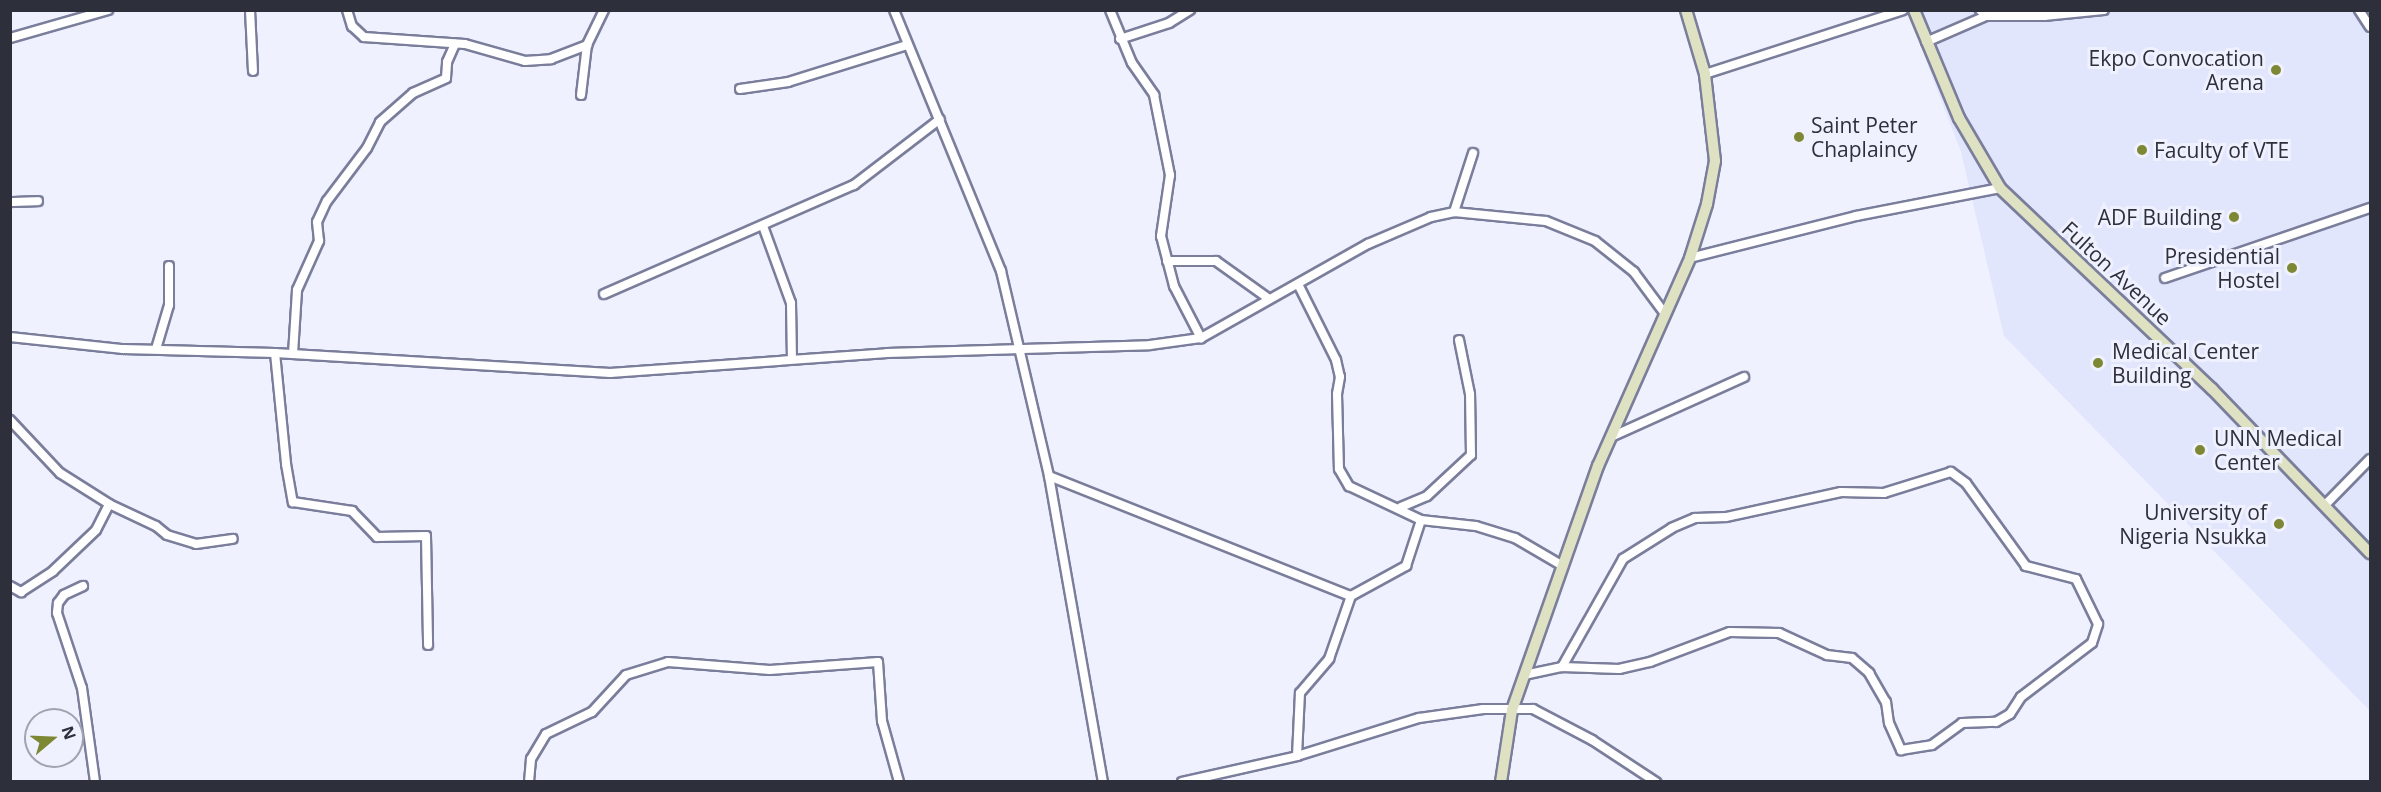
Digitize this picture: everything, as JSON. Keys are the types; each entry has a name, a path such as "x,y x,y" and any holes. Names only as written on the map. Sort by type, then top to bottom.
{"street":[{"path":"10,39 108,10"},
{"path":"250,10 253,71"},
{"path":"346,10 352,26 364,37 455,44 525,61 551,59 587,45"},
{"path":"581,95 587,45 604,10"},
{"path":"894,10 1001,271 1021,347 1049,476 1103,782"},
{"path":"1110,10 1120,39 1154,95 1170,175 1161,236 1174,286 1201,338"},
{"path":"1120,39 1169,23 1190,10"},
{"path":"1501,782 1512,710 1524,675 1610,437 1663,311 1690,258 1707,204 1715,161 1705,74 1686,10"},
{"path":"1705,74 1903,10"},
{"name":"Fulton Avenue","path":"1914,10 1959,118 2000,188 2212,388 2370,553"},
{"path":"1926,42 1983,13 2104,10"},
{"path":"2359,10 2370,27"},
{"path":"293,354 297,290 319,241 317,222 327,201 367,148 380,122 413,93 446,78 447,62 455,44"},
{"path":"740,88 788,82 907,45"},
{"path":"604,294 854,185 940,119"},
{"path":"1454,212 1473,153"},
{"path":"1690,258 1856,216 2000,188"},
{"path":"10,202 38,201"},
{"path":"2165,278 2370,208"},
{"path":"10,337 156,350 275,353 610,374 792,359 1021,347 1085,349 1201,338 1368,244 1431,217 1454,212 1546,221 1595,241 1634,272 1663,311"},
{"path":"763,226 791,303 792,359"},
{"path":"1167,261 1216,261 1269,300"},
{"path":"156,350 169,304 169,266"},
{"path":"1298,284 1336,360 1340,377 1339,469 1349,486 1401,507 1421,520 1476,526 1515,538 1563,566"},
{"path":"1401,507 1427,496 1472,455 1470,394 1459,340"},
{"path":"275,353 285,464 294,502 352,512 377,537 426,536 428,645"},
{"path":"1610,437 1743,377"},
{"path":"10,420 60,473 109,504 156,526 167,535 196,544 233,539"},
{"path":"2325,505 2370,459"},
{"path":"1524,675 1562,667 1619,669 1650,662 1730,632 1779,633 1827,655 1852,658 1869,673 1886,702 1889,723 1901,750 1932,745 1962,723 1996,722 2010,714 2021,697 2092,643 2098,624 2076,579 2026,566 1966,483 1952,472 1884,493 1841,492 1726,517 1695,518 1672,528 1623,560 1562,667"},
{"path":"1049,476 1351,596"},
{"path":"10,586 21,592 53,571 96,530 109,504"},
{"path":"1297,756 1300,693 1329,659 1351,596 1406,566 1421,520"},
{"path":"83,586 64,595 58,603 57,613 82,688 95,782"},
{"path":"529,782 531,759 546,734 592,712 626,675 668,662 770,670 878,662 882,721 899,782"},
{"path":"1182,782 1297,756 1419,718 1483,709 1533,709 1656,782"}],"shaded area":[{"name":"University of Nigeria Nsukka","path":"1907,11 2370,11 2370,711 2004,336 1961,152"}],"place":[{"name":"Ekpo Convocation Arena","path":"2276,70"},
{"name":"Saint Peter Chaplaincy","path":"1799,137"},
{"name":"Faculty of VTE","path":"2142,150"},
{"name":"ADF Building","path":"2234,217"},
{"name":"Presidential Hostel","path":"2292,268"},
{"name":"Medical Center Building","path":"2098,363"},
{"name":"UNN Medical Center","path":"2200,450"},
{"name":"University of Nigeria Nsukka","path":"2279,524"}]}
